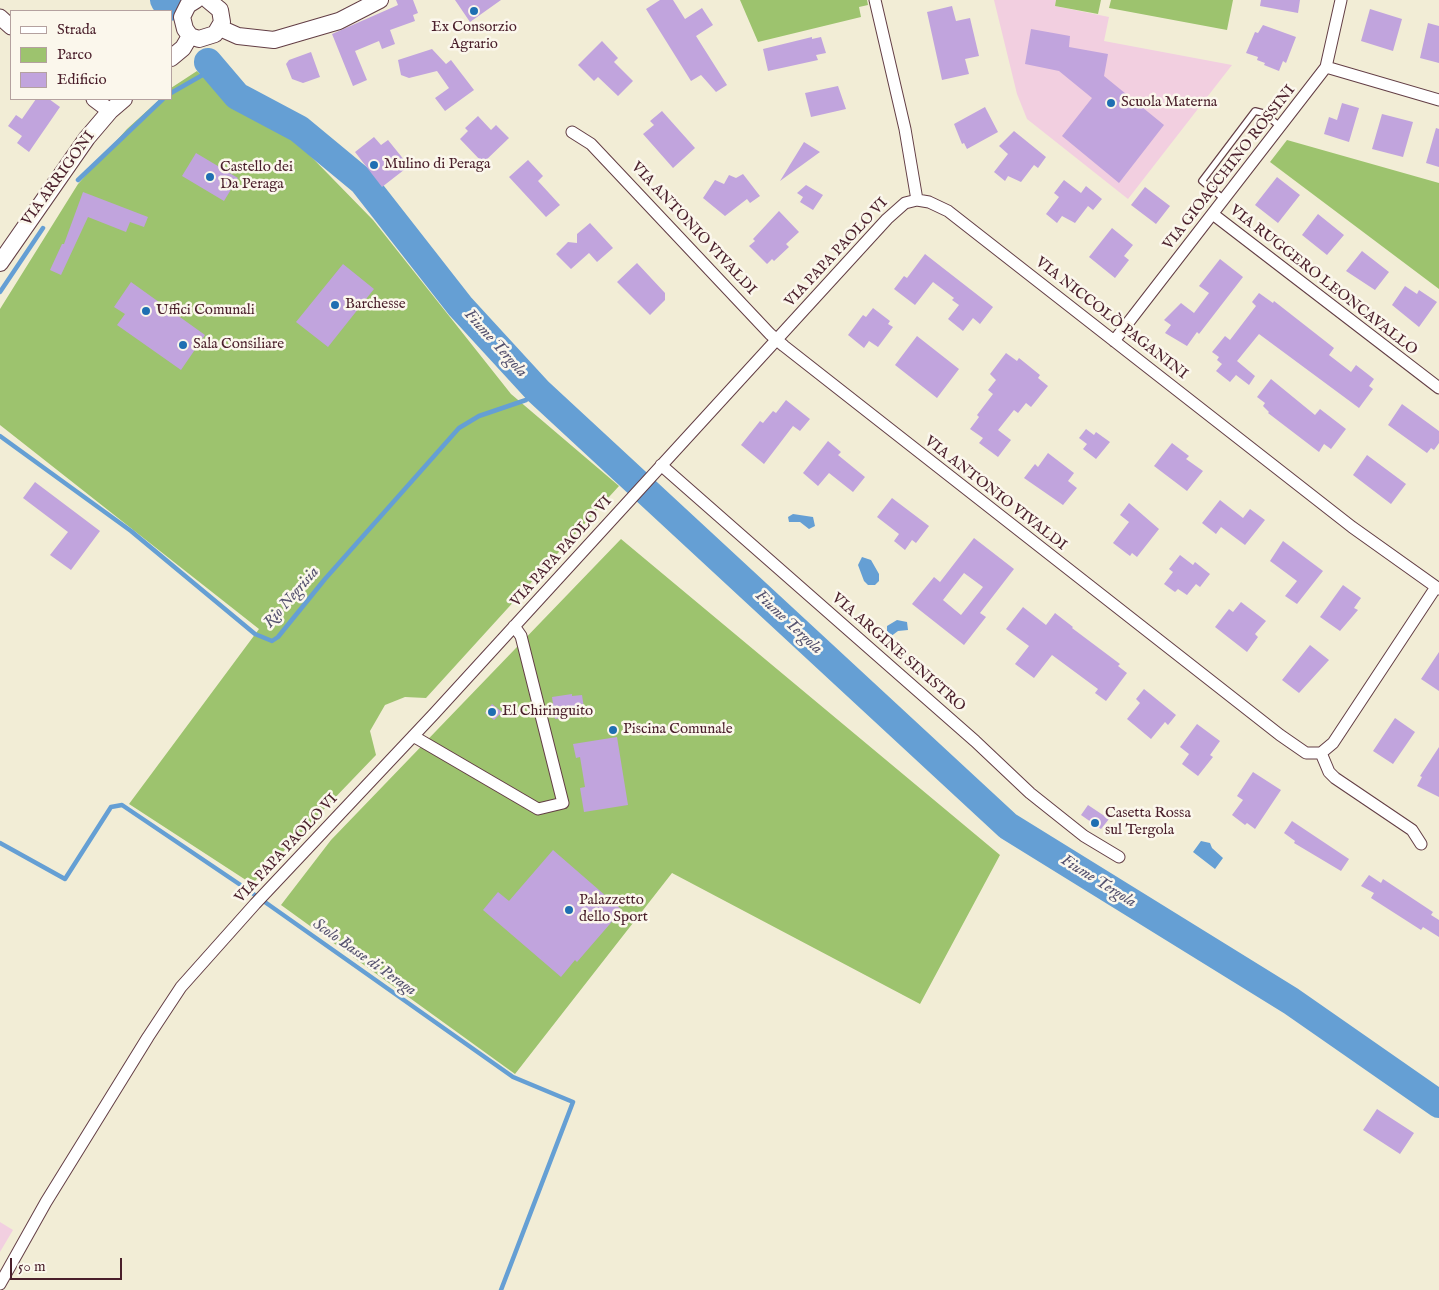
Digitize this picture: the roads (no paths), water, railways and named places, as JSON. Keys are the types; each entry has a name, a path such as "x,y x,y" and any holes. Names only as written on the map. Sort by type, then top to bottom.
{"main road":[{"path":"196,0 188,5 182,17 185,29 190,36 205,39 215,34 220,28 222,16 220,10 208,0"},
{"path":"220,28 238,36 274,40 339,21 380,0"},
{"path":"172,57 183,48 190,36"},
{"name":"VIA ARRIGONI","path":"0,263 57,179 110,111 123,100"}],"street":[{"name":"VIA GIOACCHINO ROSSINI","path":"1114,341 1214,215 1326,67 1341,0"},
{"path":"876,4 905,129 917,200"},
{"path":"0,17 10,26"},
{"path":"1326,67 1439,100"},
{"path":"95,100 110,111"},
{"name":"VIA ANTONIO VIVALDI","path":"572,132 591,144 776,339 1280,735 1306,753 1321,752"},
{"name":"VIA PAPA PAOLO VI","path":"0,1284 46,1202 181,987 255,904 413,736 896,209 905,203 917,200"},
{"name":"VIA NICCOLÒ PAGANINI","path":"917,200 937,205 948,211 1352,527 1438,588"},
{"name":"VIA RUGGERO LEONCAVALLO","path":"1214,215 1439,388"},
{"name":"VIA ARGINE SINISTRO","path":"661,465 975,741 1030,793 1084,836 1120,856"},
{"path":"1421,844 1412,830 1335,778 1329,772 1321,752 1333,743 1438,588"},
{"path":"413,736 538,809 563,803 522,636 514,626"}],"lane":[{"path":"1225,200 1202,181 1255,111 1263,113 1281,127"}],"water":[{"path":"793,514 813,517 815,526 809,529 800,522 789,522 788,517"},
{"path":"862,557 871,560 879,574 879,581 875,585 868,585 864,581 858,565"},
{"path":"897,620 907,622 908,630 898,631 890,637 887,626"},
{"path":"1201,841 1210,843 1212,848 1223,858 1215,869 1193,852"}],"waterway":[{"name":"Fiume Tergola","path":"164,0 169,7"},
{"name":"Fiume Tergola","path":"208,62 237,96 299,129 363,182 460,306 538,391 1008,826 1291,1001 1439,1104"},
{"path":"172,92 213,69"},
{"path":"78,180 162,100"},
{"path":"0,292 43,228"},
{"name":"Rio Negrisia","path":"0,436 131,531 255,634 272,641 278,637 325,579 459,428 479,416 526,400 538,391"},
{"name":"Scolo Basse di Peraga","path":"0,843 65,879 111,807 122,805 245,888 513,1077 573,1102 501,1290"}],"place":[{"name":"Ex Consorzio Agrario","path":"474,11"},
{"name":"Scuola Materna","path":"1111,103"},
{"name":"Mulino di Peraga","path":"374,165"},
{"name":"Castello dei Da Peraga","path":"210,177"},
{"name":"Barchesse","path":"335,305"},
{"name":"Uffici Comunali","path":"146,311"},
{"name":"Sala Consiliare","path":"183,345"},
{"name":"El Chiringuito","path":"492,712"},
{"name":"Piscina Comunale","path":"613,730"},
{"name":"Casetta Rossa sul Tergola","path":"1095,823"},
{"name":"Palazzetto dello Sport","path":"569,910"}]}
